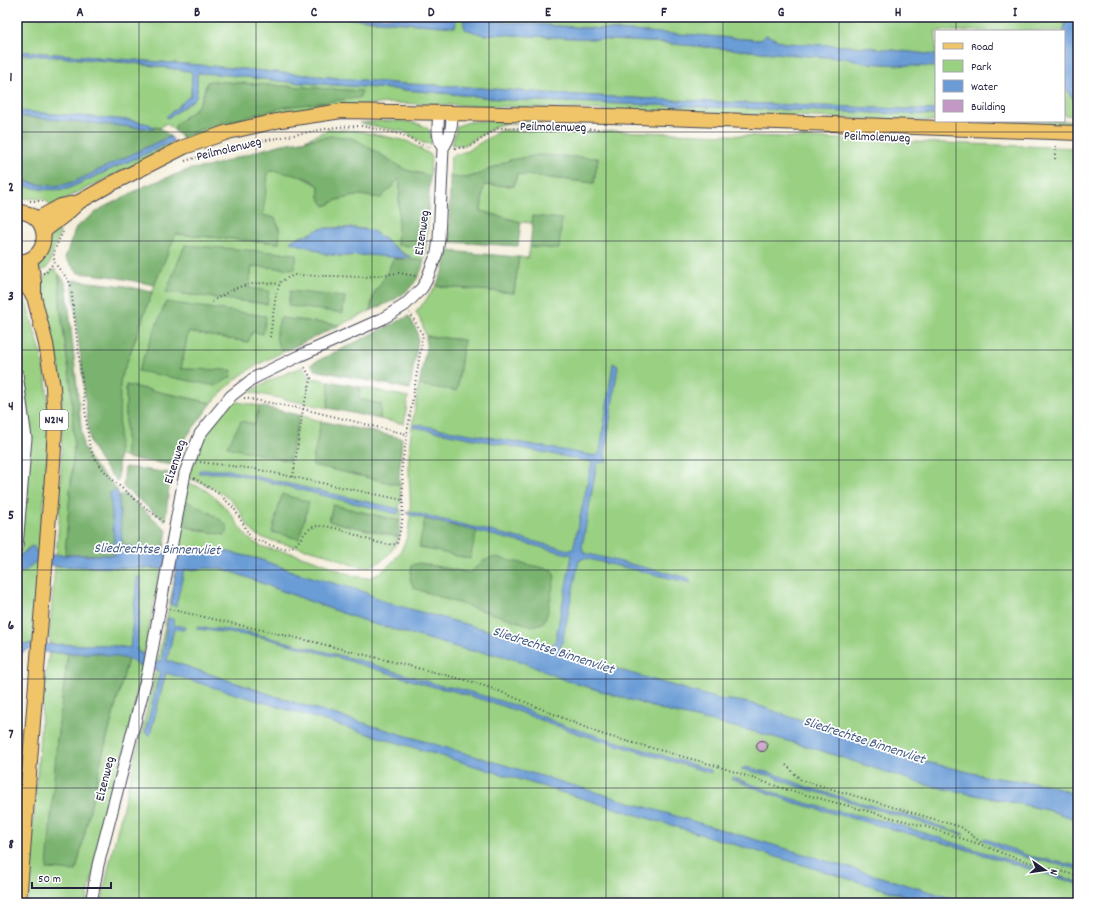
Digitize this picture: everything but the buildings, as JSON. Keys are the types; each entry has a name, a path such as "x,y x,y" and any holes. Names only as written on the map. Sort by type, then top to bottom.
{"main road":[{"name":"Peilmolenweg","path":"44,232 79,202 110,184 184,147 228,132 281,120 342,111 609,116 1078,133"},
{"name":"Peilmolenweg","path":"37,219 61,206 79,202"},
{"path":"17,212 25,212 37,219 44,232"},
{"name":"N214","path":"19,903 54,442 53,394 46,344 34,297 34,282 22,261 36,256 40,251 44,238 44,232"}],"street":[{"name":"Elzenweg","path":"91,903 98,865 148,672 185,473 200,434 231,396 254,378 298,356 382,319 406,305 418,292 426,280 437,253 443,148 439,141 438,132 445,112"},
{"path":"17,374 26,438 17,546"}],"path":[{"name":"Peilmolenweg","path":"183,162 226,148 335,127 361,126 400,134 425,146 443,148 469,147 498,128 600,129"},
{"path":"67,227 57,245 54,259 55,264 68,278 71,287 89,442 92,452 96,461 119,485 174,530"},
{"path":"270,337 276,294 281,281 294,275 366,277 399,273 415,275 426,280"},
{"path":"212,302 222,295 243,285 261,282 280,284"},
{"path":"185,473 219,494 234,508 251,538 279,547 289,548 297,543 305,531 319,526 332,528 387,545 397,544 402,522 402,465 406,434 424,335 406,305"},
{"path":"293,477 303,409 311,378 298,356"},
{"path":"231,396 303,409 406,434"},
{"path":"189,461 242,467 403,500"},
{"path":"160,608 314,642 473,682 499,691 601,734 717,766 785,789 927,827 985,846 1004,854 1078,876"},
{"path":"786,765 801,780 961,827 985,846"}],"green space":[{"path":"17,17 329,17 455,27 456,22 406,17 475,17 463,21 484,35 494,34 650,42 808,56 848,58 865,63 935,67 935,110 668,100 557,94 404,84 199,65 17,51"},
{"path":"489,17 1066,17 1064,30 935,30 935,55 867,47 784,43 766,35 760,40 490,21"},
{"path":"17,54 133,63 189,71 192,73 191,95 166,117 168,118 188,104 197,91 198,73 508,100 935,115 935,121 391,103 315,108 185,142 182,137 248,115 362,91 210,81 207,82 201,100 195,110 184,117 175,126 175,131 166,123 160,128 129,120 17,111"},
{"path":"207,82 362,91 359,98 285,107 204,128 182,137 175,131 175,126 200,103"},
{"path":"1065,86 1078,106 1078,116 1065,115"},
{"path":"17,116 153,129 154,127 160,128 171,137 74,182 65,185 46,186 17,179"},
{"path":"384,121 407,122 424,126 430,132 432,144 423,143 405,132 359,123"},
{"path":"479,121 543,124 503,124 496,126 465,145 452,145 457,126 469,122"},
{"path":"1078,121 1078,126 973,122"},
{"path":"330,129 358,131 407,141 431,155 430,176 406,170 355,139 332,136 305,140"},
{"path":"501,130 618,131 1078,148 1078,796 1050,785 989,777 910,758 757,705 718,699 579,658 565,651 388,603 362,591 297,573 259,559 224,551 176,549 179,525 206,532 215,516 183,499 188,483 206,490 223,505 249,539 265,548 291,553 320,562 346,573 366,578 377,575 399,554 409,528 410,447 419,385 457,390 464,340 426,336 422,323 416,312 436,286 514,293 519,257 528,258 530,247 559,248 533,216 532,223 521,222 481,211 483,185 514,186 517,174 594,183 598,158 477,175 466,178 450,177 451,156 467,151","holes":["419,563 470,573 476,568 445,599"]},
{"path":"332,136 355,139 406,170 430,176 426,247 397,245 399,179 381,198 360,195 337,200 325,206 319,197 319,186 307,178 271,171 268,173 263,215 275,218 279,230 279,243 176,234 154,285 109,276 78,273 65,258 76,227 102,208 147,185 191,169 208,167 283,144"},
{"path":"174,141 169,148 50,206 45,199 17,198 17,184 42,189 67,189"},
{"path":"538,155 598,158 594,183 517,174 514,186 484,185 481,211 521,222 518,246 449,242 450,177 466,178 477,175 510,160"},
{"path":"271,171 277,171 290,173 314,183 319,186 319,197 325,206 337,200 360,195 381,198 399,178 397,245 426,247 424,260 393,259 386,277 374,293 370,311 340,325 280,318 277,340 283,352 244,373 212,403 126,385 126,457 118,456 120,381 175,234 279,243 279,225 263,215 268,173","holes":["327,228 370,230 411,257 369,255 341,256 326,254 314,249 297,237","185,245 295,269 252,266 249,288 267,304 167,292","166,302 254,332 249,337 248,342 188,332 181,369 232,371 138,371"]},
{"path":"533,216 562,219 559,249 530,247"},
{"path":"58,228 60,232 50,263 43,271 39,272 41,260 46,248 51,237"},
{"path":"185,245 297,254 295,269 252,266 249,288 269,291 267,304 166,292"},
{"path":"448,251 519,257 514,293 436,286 444,269"},
{"path":"393,259 424,260 417,280 411,287 388,303 370,311 374,293 385,277"},
{"path":"54,269 59,274 60,306 71,387 74,444 65,555 56,555 61,472 61,377 41,280"},
{"path":"59,274 65,282 67,289 83,446 90,460 118,491 110,492 115,555 65,555 74,444 71,387 60,306"},
{"path":"72,280 125,286 152,292 120,381 118,482 101,463 90,441"},
{"path":"17,282 24,295 40,349 46,379 50,424 40,553 36,552 34,547 29,547 21,555 19,555 28,451 28,427 26,395 17,354"},
{"path":"290,291 345,297 343,313 288,306"},
{"path":"166,302 266,316 263,334 252,333 248,342 188,332 181,369 232,370 231,377 216,386 138,371"},
{"path":"409,316 417,331 418,339 410,389 315,370 311,364"},
{"path":"280,318 340,325 283,352 277,340"},
{"path":"426,336 464,340 457,391 419,385 426,348"},
{"path":"303,367 311,378 329,381 328,408 249,392 269,381"},
{"path":"329,381 360,387 359,399 381,404 380,419 328,408"},
{"path":"126,385 212,403 185,439 173,465 126,458"},
{"path":"360,387 408,397 404,424 380,419 381,404 359,399"},
{"path":"238,402 259,406 255,424 289,461 299,415 321,421 313,465 400,485 401,501 399,506 402,513 400,521 333,505 329,521 399,537 386,557 376,564 359,567 326,554 260,537 251,530 237,507 227,497 208,486 188,478 199,444 217,419 232,403"},
{"path":"259,406 299,415 289,461 227,447 241,421 255,424"},
{"path":"321,421 402,438 399,479 400,485 312,465"},
{"path":"125,467 171,473 165,521 123,487"},
{"path":"125,494 167,530 163,554 158,555 122,544 119,496"},
{"path":"282,494 309,502 299,539 272,532"},
{"path":"183,499 220,519 227,526 227,533 223,535 179,525"},
{"path":"333,505 400,521 399,537 329,521"},
{"path":"425,519 477,531 470,559 419,547"},
{"path":"495,557 552,570 555,577 547,615 543,623 532,626 445,599 414,588 410,579 412,565 419,563 470,573 483,561"},
{"path":"34,563 39,564 33,644 17,644 17,573 25,571"},
{"path":"55,566 161,569 144,654 130,648 106,645 50,644 49,637"},
{"path":"209,568 224,569 371,623 467,650 500,655 520,661 565,680 670,712 756,732 813,748 926,785 1030,806 1078,820 1078,903 967,903 296,703 171,661 157,662 176,569 191,570"},
{"path":"49,653 68,653 57,739 76,871 102,757 128,659 143,667 130,728 86,903 27,903 43,696"},
{"path":"68,653 98,653 128,659 102,757 76,871 47,869 57,739"},
{"path":"156,669 929,903 101,903"}],"water":[{"path":"329,17 406,17 454,19 456,22 455,27"},
{"path":"489,17 490,21 760,40 766,35 784,43 867,47 935,55 935,67 865,63 848,58 808,56 650,42 494,34 484,35 465,29 463,21"},
{"path":"1066,17 1078,17 1078,106 1065,86 1064,30"},
{"path":"17,51 199,65 404,84 557,94 668,100 935,110 935,115 508,100 198,73 196,98 168,118 166,117 191,95 192,73 189,71 133,63 17,54"},
{"path":"17,111 129,120 149,124 154,127 154,129 17,116"},
{"path":"171,137 174,141 67,189 42,189 17,184 17,179 52,186 74,182"},
{"path":"327,228 353,228 373,231 403,254 412,257 399,258 369,255 341,256 326,254 290,242 317,230"},
{"name":"Sliedrechtse Binnenvliet","path":"613,363 618,366 605,455 607,462 597,463 582,547 584,553 689,578 691,583 584,558 579,561 560,650 579,658 718,699 757,705 910,758 989,777 1050,785 1078,796 1078,820 1030,806 926,785 813,748 756,732 670,712 565,680 520,661 500,655 467,650 371,623 224,569 209,568 184,570 176,606 171,605 176,569 55,566 34,563 25,571 17,573 17,555 21,555 32,546 36,552 56,555 115,555 110,492 118,491 122,544 158,555 176,549 206,550 224,551 259,559 297,573 362,591 388,603 549,647 555,642 572,555 407,514 407,511 569,550 573,549 592,462 413,427 414,424 596,456 600,452"},
{"path":"200,470 228,470 399,509 398,514 240,475 225,473 198,473"},
{"path":"137,577 141,577 137,651 157,662 161,662 168,618 173,619 174,625 185,627 184,630 174,629 167,661 296,703 968,903 929,903 166,673 150,735 145,733 160,671 138,665 128,659 98,653 49,653 28,649 21,653 17,687 17,644 106,645 130,648"},
{"path":"197,627 248,632 358,660 442,686 457,688 514,705 565,726 711,770 711,773 576,733 503,706 450,690 437,688 336,657 261,637 197,629"},
{"path":"746,767 775,774 807,787 922,820 964,835 796,786 772,776 741,769"},
{"path":"732,777 800,801 908,828 1078,882 1078,884 951,845 795,803 731,779"},
{"path":"984,838 1029,856 1078,866 1078,869 1024,857 1002,850 983,840"}]}
